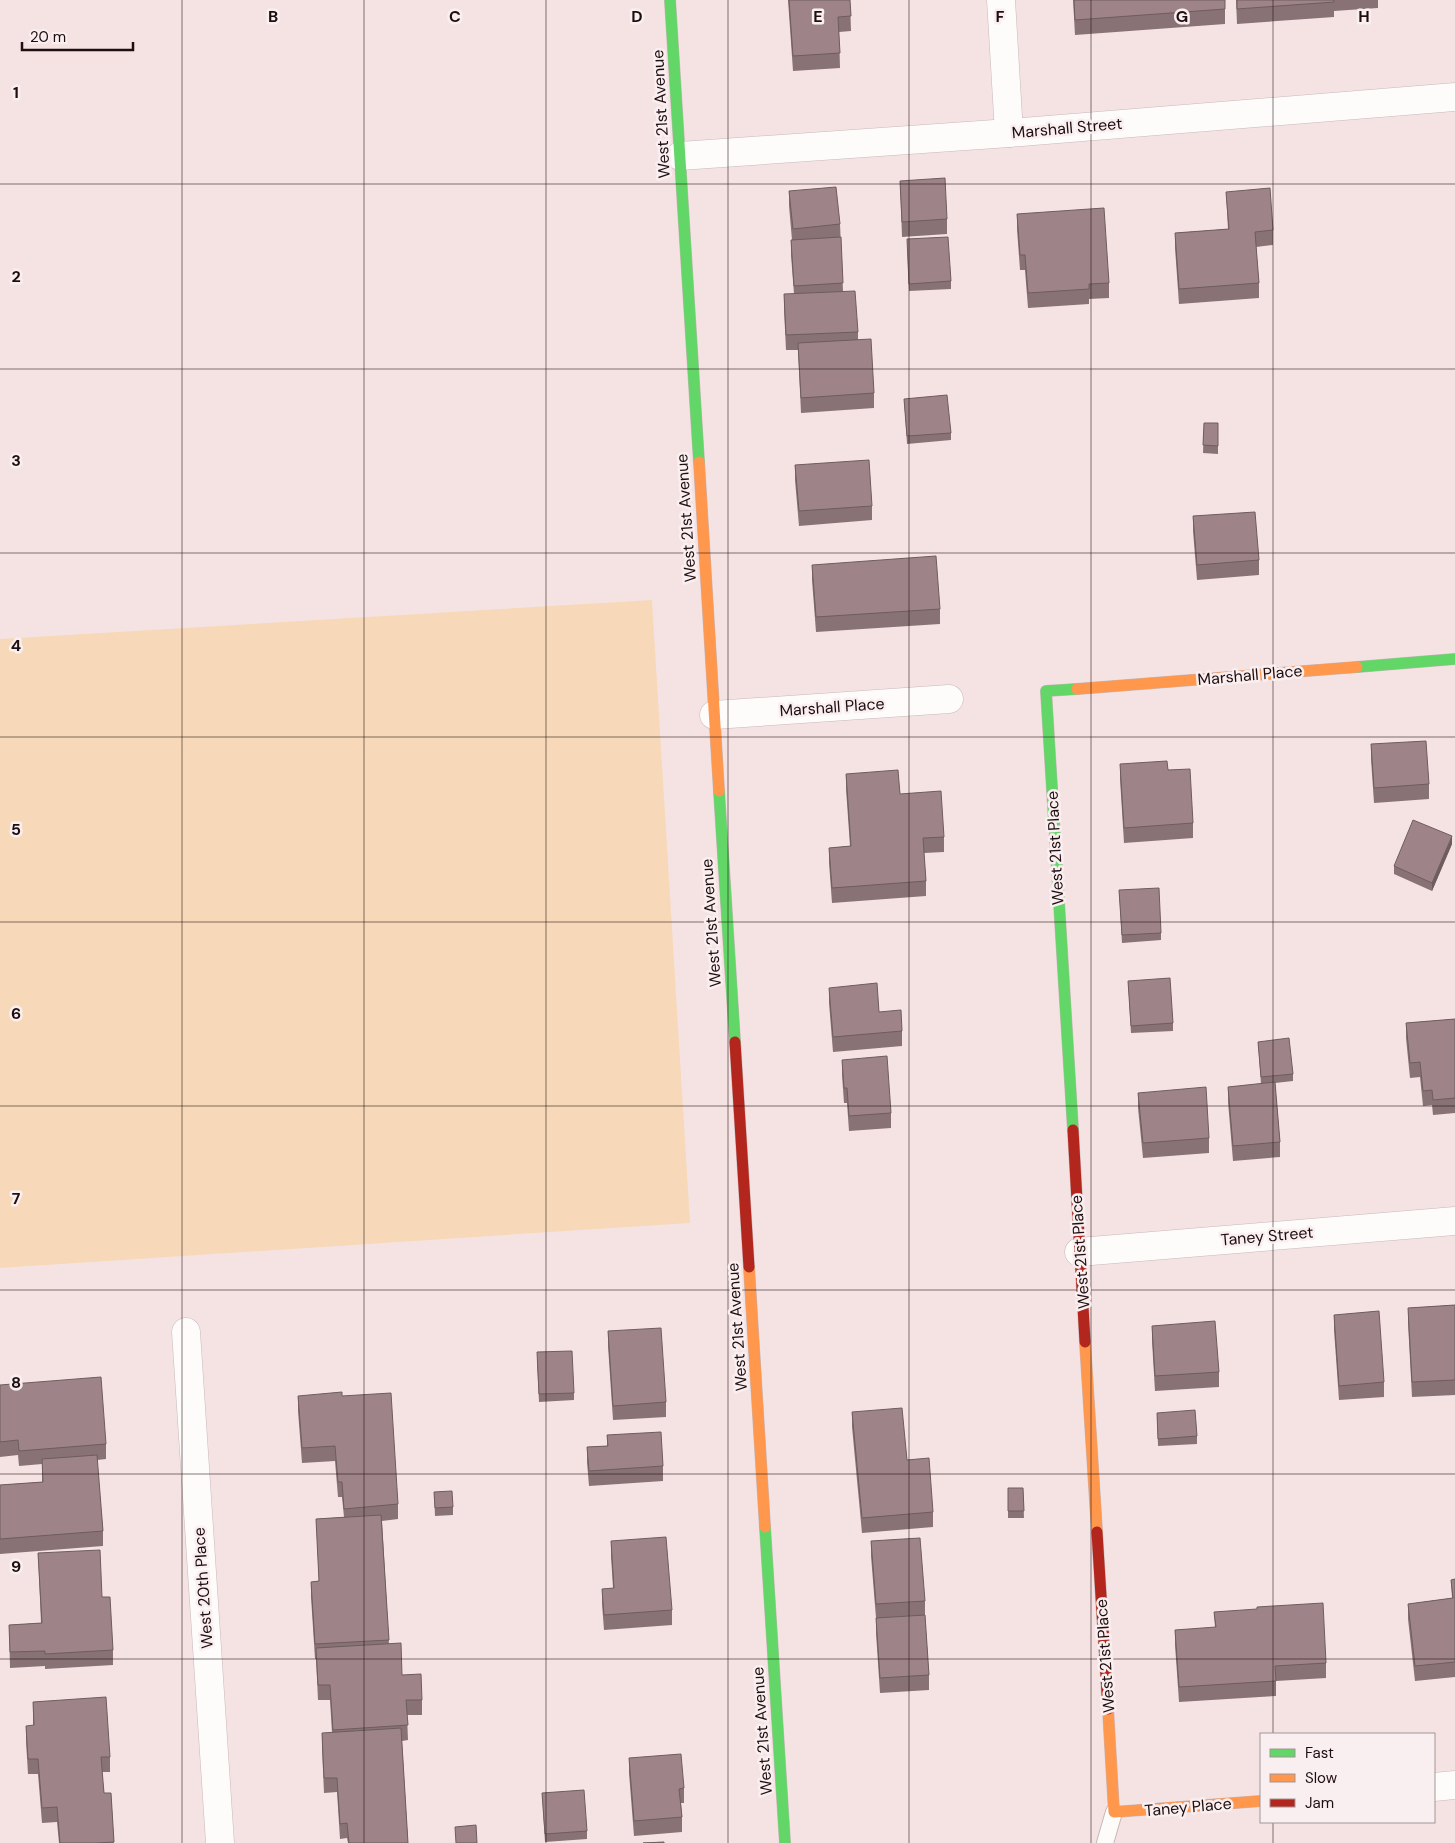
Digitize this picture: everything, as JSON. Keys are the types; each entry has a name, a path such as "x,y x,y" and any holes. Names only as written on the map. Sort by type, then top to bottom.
{"street":[{"name":"West 21st Avenue","path":"670,0 785,1843"},
{"path":"1001,0 1009,132"},
{"name":"Marshall Street","path":"680,156 1455,97"},
{"name":"Marshall Place","path":"1046,691 1455,659"},
{"name":"West 21st Place","path":"1046,691 1114,1812"},
{"name":"Marshall Place","path":"714,715 949,699"},
{"name":"Taney Street","path":"1080,1252 1455,1221"},
{"name":"West 20th Place","path":"186,1332 220,1843"},
{"path":"1435,1787 1455,1785"},
{"name":"Taney Place","path":"1114,1812 1260,1801"}],"lane":[{"path":"1105,1843 1114,1812"}],"shaded area":[{"path":"652,600 690,1223 0,1268 0,639"}],"building":[{"path":"789,0 850,0 851,16 838,17 840,53 793,56"},
{"path":"1074,0 1225,0 1225,9 1075,20"},
{"path":"1237,0 1334,0 1334,2 1237,9"},
{"path":"945,178 947,219 902,222 900,181"},
{"path":"836,187 840,224 793,229 789,191"},
{"path":"1270,188 1273,230 1255,232 1259,283 1179,289 1175,233 1229,229 1226,192"},
{"path":"1104,208 1109,283 1089,284 1089,289 1028,293 1025,255 1020,255 1017,214"},
{"path":"841,237 843,283 794,286 791,240"},
{"path":"948,237 951,281 909,284 907,239"},
{"path":"855,291 858,332 786,335 784,294"},
{"path":"871,339 874,393 801,398 798,343"},
{"path":"947,395 951,433 907,436 904,399"},
{"path":"1204,423 1218,423 1218,446 1203,445"},
{"path":"869,460 872,506 799,511 795,465"},
{"path":"1255,512 1259,560 1197,565 1193,516"},
{"path":"936,556 940,609 816,617 812,565"},
{"path":"1426,741 1429,784 1374,788 1371,744"},
{"path":"1167,761 1168,770 1190,769 1193,823 1124,828 1120,764"},
{"path":"898,770 900,794 941,791 944,837 923,838 926,881 832,888 829,848 851,846 846,774"},
{"path":"1413,820 1452,836 1432,883 1394,866"},
{"path":"1159,888 1161,933 1122,935 1119,890"},
{"path":"1170,978 1173,1023 1131,1026 1128,981"},
{"path":"877,983 879,1012 901,1010 902,1031 833,1037 829,988"},
{"path":"1455,1019 1455,1098 1433,1100 1432,1090 1423,1091 1420,1062 1410,1063 1406,1023"},
{"path":"1289,1038 1293,1074 1261,1077 1258,1042"},
{"path":"887,1056 891,1113 849,1116 842,1060"},
{"path":"1275,1082 1280,1142 1233,1146 1228,1087"},
{"path":"1206,1087 1209,1138 1143,1143 1138,1093"},
{"path":"1455,1305 1455,1380 1412,1382 1408,1308"},
{"path":"1379,1311 1384,1382 1339,1386 1334,1315"},
{"path":"1215,1321 1219,1372 1155,1376 1152,1326"},
{"path":"661,1328 666,1402 613,1406 608,1331"},
{"path":"572,1351 574,1393 539,1394 537,1352"},
{"path":"101,1377 106,1444 19,1451 18,1440 0,1442 0,1385"},
{"path":"342,1392 342,1396 391,1393 398,1504 344,1509 342,1482 338,1482 335,1446 302,1448 298,1396"},
{"path":"902,1408 907,1460 929,1458 933,1512 862,1518 852,1412"},
{"path":"1195,1410 1197,1436 1158,1439 1157,1413"},
{"path":"661,1432 663,1466 589,1471 587,1447 608,1446 607,1435"},
{"path":"97,1455 103,1531 0,1539 0,1485 43,1482 42,1459"},
{"path":"1008,1488 1023,1488 1024,1511 1008,1511"},
{"path":"452,1491 453,1507 435,1508 434,1492"},
{"path":"381,1515 389,1640 315,1644 311,1582 319,1581 316,1519"},
{"path":"666,1537 672,1610 604,1615 602,1589 614,1588 611,1541"},
{"path":"920,1538 925,1601 876,1604 871,1541"},
{"path":"100,1550 102,1597 110,1597 113,1650 45,1654 45,1651 10,1652 9,1625 42,1623 38,1553"},
{"path":"1455,1579 1455,1662 1415,1666 1408,1604 1453,1598 1451,1580"},
{"path":"1323,1603 1326,1663 1275,1666 1276,1681 1179,1687 1175,1630 1216,1627 1214,1612"},
{"path":"925,1615 929,1675 880,1678 876,1618"},
{"path":"401,1643 402,1675 421,1674 422,1700 406,1700 408,1725 333,1730 330,1685 318,1685 316,1648"},
{"path":"106,1697 110,1757 101,1757 104,1793 111,1793 114,1842 60,1843 57,1807 42,1808 38,1759 28,1759 26,1726 34,1725 33,1702"},
{"path":"401,1728 408,1843 349,1843 347,1823 340,1824 337,1778 324,1778 322,1733"},
{"path":"681,1754 684,1788 679,1789 682,1817 634,1821 629,1758"},
{"path":"584,1790 587,1831 545,1834 542,1793"},
{"path":"476,1825 477,1843 456,1843 455,1827"}],"traffic: fast":[{"path":"670,0 699,462"},
{"path":"1357,667 1455,659"},
{"path":"1073,1130 1046,691 1077,689"},
{"path":"719,791 735,1042"},
{"path":"765,1527 785,1843"}],"traffic: slow":[{"path":"699,462 719,791"},
{"path":"1077,689 1357,667"},
{"path":"749,1267 765,1527"},
{"path":"1085,1342 1097,1532"},
{"path":"1108,1709 1114,1812 1260,1801"}],"traffic: jam":[{"path":"735,1042 749,1267"},
{"path":"1073,1130 1085,1342"},
{"path":"1097,1532 1108,1709"}]}
